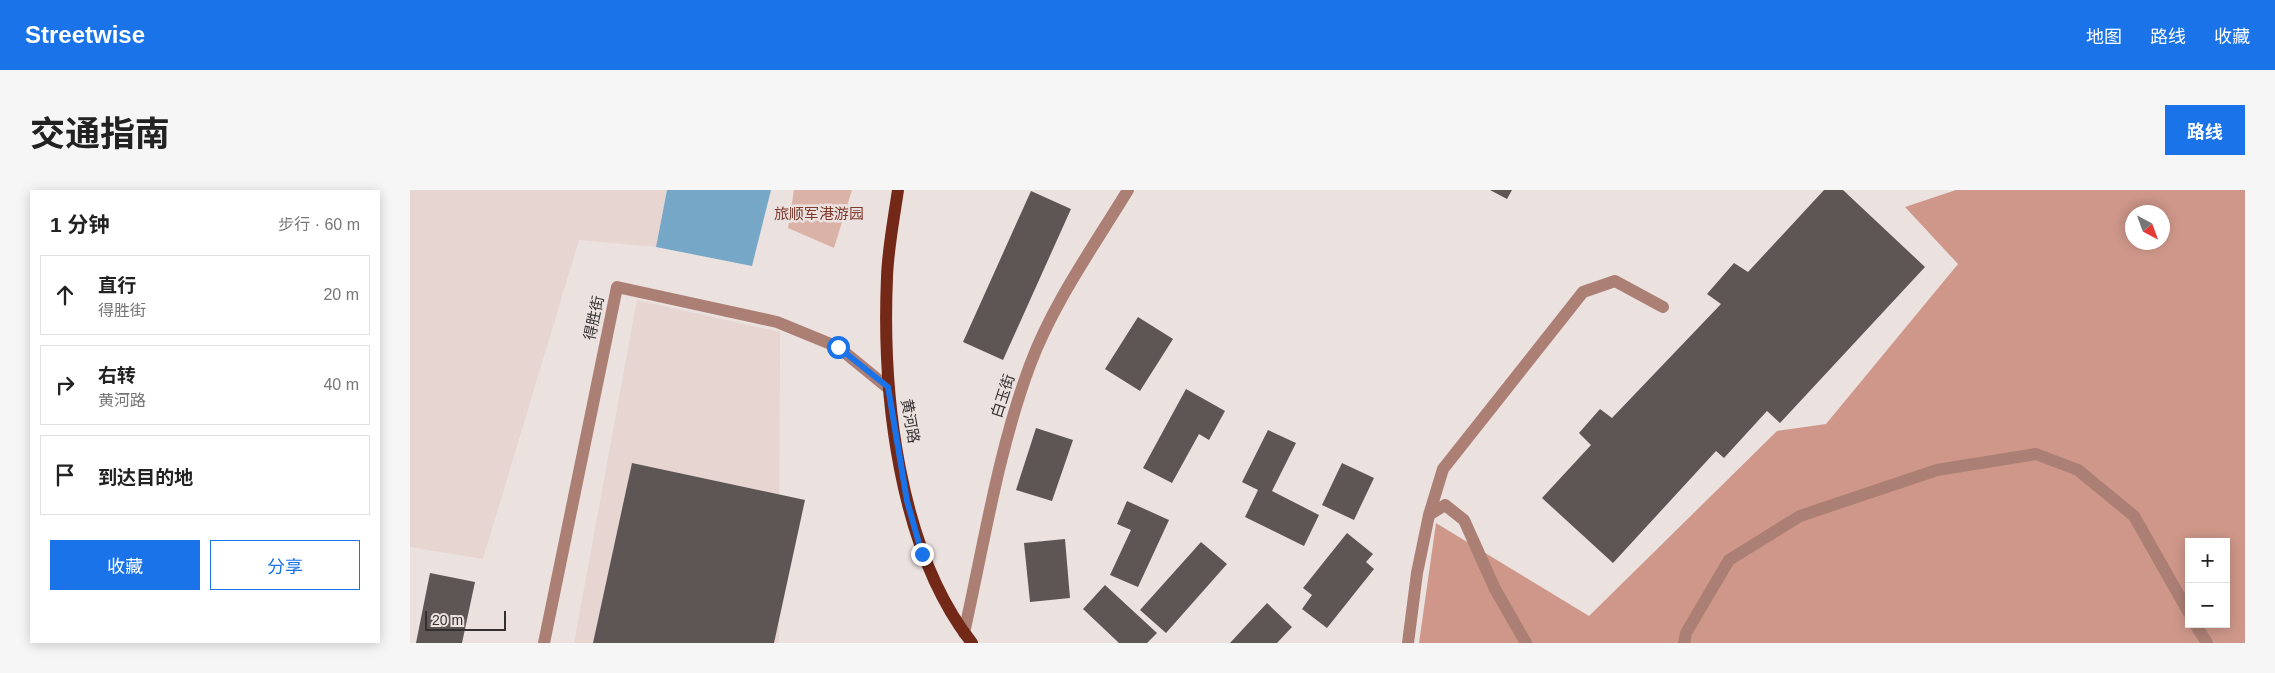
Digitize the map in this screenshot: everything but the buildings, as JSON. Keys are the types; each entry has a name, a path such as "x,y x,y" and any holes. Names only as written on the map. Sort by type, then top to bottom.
{"main road":[{"name":"黄河路","path":"898,190 887,275 888,387 907,501 922,554 942,601 968,638"}],"street":[{"name":"白玉街","path":"968,638 1010,425 1031,363 1062,298 1128,190"},
{"path":"1408,643 1417,573 1429,515 1443,469 1583,292 1615,280 1663,306"},
{"name":"得胜街","path":"544,643 617,287 777,322 838,347 888,387"},
{"path":"1684,643 1686,633 1729,560 1800,516 1937,470 2036,454 2078,470 2134,516 2185,606"},
{"path":"1429,515 1445,505 1464,520 1495,589 1526,643"},
{"path":"2198,628 2207,643"}],"shaded area":[{"path":"410,190 667,190 656,247 579,240 483,559 410,547"},
{"path":"1956,190 2245,190 2245,643 1419,643 1436,523 1589,616 1777,431 1826,424 1958,264 1905,207"},
{"path":"637,300 780,332 779,643 574,643"}],"green space":[{"name":"旅顺军港游园","path":"794,190 852,190 834,248 788,228"}],"water":[{"path":"667,190 771,190 752,266 656,247"}],"route":[{"path":"838,347 888,387 907,501 922,554"}]}
